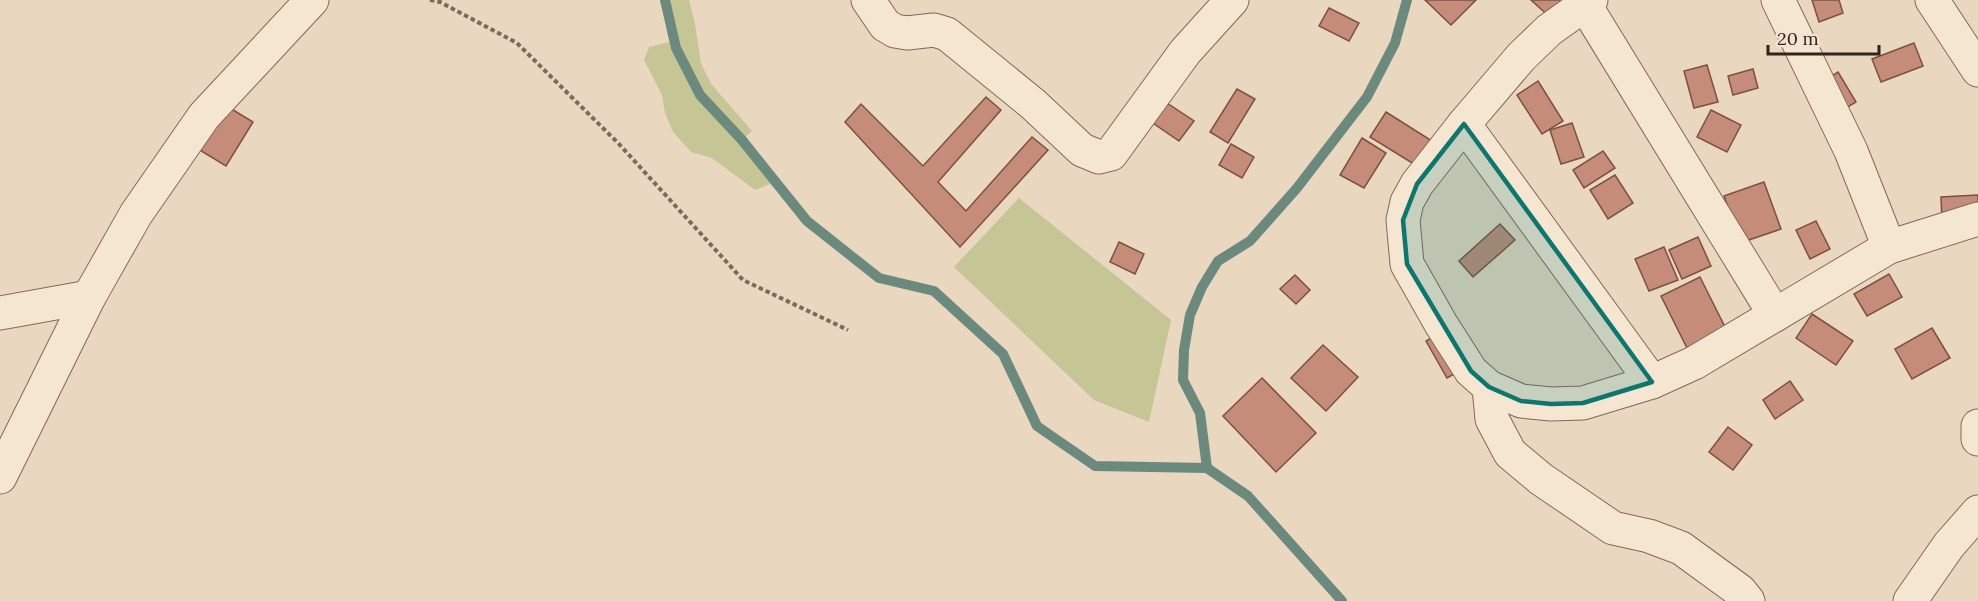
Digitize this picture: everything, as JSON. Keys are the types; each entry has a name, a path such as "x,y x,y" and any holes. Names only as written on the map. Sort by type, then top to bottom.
{"street":[{"path":"0,477 89,297 136,214 204,116 312,0"},
{"path":"868,0 885,25 895,31 907,33 934,30 947,34 1033,104 1083,150 1099,157 1111,154 1185,52 1232,0"},
{"path":"1778,0 1851,151 1888,247"},
{"path":"1932,0 1978,70"},
{"path":"1775,315 1588,2 1549,30 1521,57 1464,124 1417,184 1407,202 1404,220 1407,264 1471,371 1489,387 1521,401 1551,404 1583,403 1652,382 1694,363 1775,315 1888,247 1978,219"},
{"path":"1464,124 1652,382"},
{"path":"0,313 89,297"},
{"path":"1489,387 1492,419 1510,453 1541,479 1613,528 1649,536 1681,548 1740,591 1748,601"},
{"path":"1978,426 1978,440"},
{"path":"1910,601 1949,545 1978,512"}],"path":[{"path":"430,0 517,43 619,144 743,280 848,330"}],"highlighted area":[{"path":"1464,124 1652,382 1583,403 1551,404 1521,401 1489,387 1471,371 1407,264 1403,220 1417,184"}],"shaded area":[{"path":"665,0 689,0 701,64 712,85 752,131 742,140 775,182 755,190 712,158 691,152 673,132 665,113 662,95 644,60 649,47 674,41"},
{"path":"1019,198 1171,320 1149,422 1094,400 954,267"}],"building":[{"path":"1425,0 1476,0 1451,25"},
{"path":"1531,0 1570,0 1553,20"},
{"path":"1812,0 1839,0 1843,13 1819,22"},
{"path":"1329,8 1359,23 1349,41 1319,26"},
{"path":"1914,43 1923,66 1881,82 1872,59"},
{"path":"1707,65 1718,102 1694,108 1684,71"},
{"path":"1753,69 1758,88 1733,95 1728,76"},
{"path":"1838,72 1856,102 1829,118 1811,89"},
{"path":"1538,81 1563,121 1542,134 1517,95"},
{"path":"1237,89 1255,99 1228,143 1210,132"},
{"path":"986,97 1001,110 938,182 966,211 1032,137 1048,150 960,247 845,122 861,104 923,166"},
{"path":"1164,101 1194,121 1179,141 1150,121"},
{"path":"225,105 253,122 226,166 198,149"},
{"path":"1711,110 1741,125 1727,152 1697,137"},
{"path":"1386,112 1432,141 1417,166 1370,137"},
{"path":"1572,123 1584,157 1561,164 1550,130"},
{"path":"1362,138 1386,153 1364,188 1340,175"},
{"path":"1231,144 1254,157 1242,178 1219,165"},
{"path":"1603,151 1615,168 1584,188 1573,170"},
{"path":"1615,175 1633,203 1608,219 1590,190"},
{"path":"1764,182 1781,229 1740,243 1724,196"},
{"path":"1978,195 1978,221 1942,222 1941,197"},
{"path":"1816,221 1830,249 1810,259 1796,230"},
{"path":"1500,224 1515,240 1473,277 1459,261"},
{"path":"1698,237 1711,266 1682,279 1669,250"},
{"path":"1119,242 1144,254 1135,274 1110,262"},
{"path":"1664,247 1678,280 1649,291 1635,259"},
{"path":"1889,274 1902,297 1867,316 1854,294"},
{"path":"1295,275 1310,290 1296,304 1280,289"},
{"path":"1700,277 1730,337 1691,356 1661,296"},
{"path":"1812,314 1853,341 1836,365 1796,338"},
{"path":"1932,328 1950,358 1912,379 1895,349"},
{"path":"1447,329 1469,366 1447,378 1426,341"},
{"path":"1323,345 1358,377 1326,411 1291,378"},
{"path":"1262,378 1316,433 1276,472 1223,416"},
{"path":"1790,381 1803,400 1775,419 1763,400"},
{"path":"1728,427 1752,445 1733,470 1709,452"}],"waterway":[{"path":"665,0 676,48 700,95 742,140 807,221 879,278 934,291 1003,354 1037,426 1095,466 1207,468 1248,496 1342,601"},
{"path":"1207,468 1200,413 1183,380 1184,350 1190,315 1202,287 1218,261 1250,241 1297,188 1367,97 1395,43 1407,0"}]}
